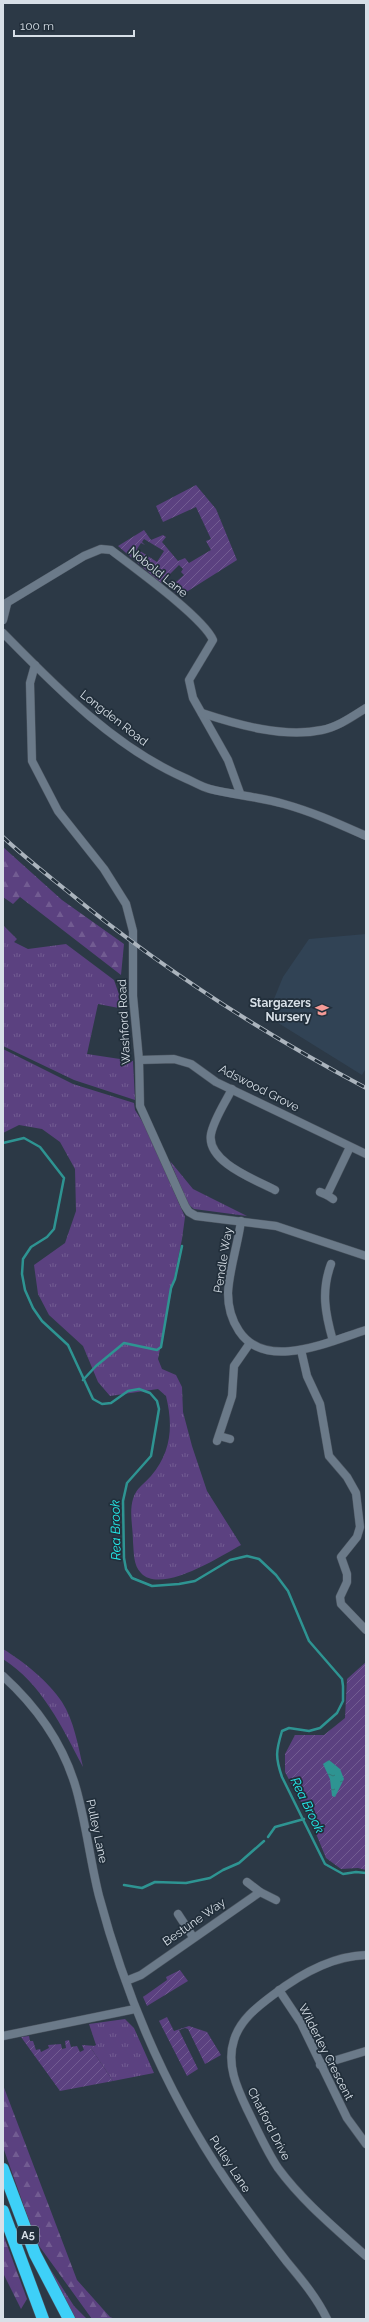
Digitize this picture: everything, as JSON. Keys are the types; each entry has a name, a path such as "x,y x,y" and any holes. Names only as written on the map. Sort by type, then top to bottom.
{"highway":[{"name":"A5","path":"3,2169 35,2254 69,2319"},
{"name":"A5","path":"3,2211 43,2319"}],"street":[{"name":"Nobold Lane","path":"3,620 5,604 84,556 102,549 111,550 165,592 211,634 213,640 211,645 188,680 193,698 228,760 240,793"},
{"name":"Longden Road","path":"3,632 35,665 106,729 139,753 173,773 209,789 240,793 284,804 324,817 366,836"},
{"name":"Washford Road","path":"35,665 30,683 32,761 58,811 104,869 126,904 133,931 133,996 139,1060 140,1106 185,1206 189,1212 196,1216 276,1226 366,1256"},
{"path":"202,713 223,720 266,729 297,732 323,730 366,708"},
{"name":"Adswood Grove","path":"139,1060 174,1059 187,1063 232,1089 366,1154"},
{"path":"232,1089 213,1127 211,1135 212,1146 218,1154 237,1172 270,1190"},
{"path":"327,1195 350,1147"},
{"name":"Pendle Way","path":"242,1221 228,1292 228,1307 233,1321 250,1344"},
{"path":"331,1264 323,1277 324,1301 333,1340"},
{"path":"230,1439 218,1439 232,1396 234,1366 250,1344 263,1350 282,1353 301,1350 366,1330"},
{"path":"301,1350 307,1376 320,1404 329,1456 347,1477 356,1493 360,1527 357,1537 341,1558 347,1574 347,1582 340,1597 341,1604 366,1630"},
{"name":"Pulley Lane","path":"3,1676 34,1706 61,1749 76,1787 99,1894 135,2009 154,2051 200,2141 250,2215 312,2294 327,2319"},
{"path":"247,1882 260,1892 276,1900"},
{"name":"Bestune Way","path":"126,1981 141,1975 260,1892"},
{"path":"178,1914 194,1937"},
{"path":"279,1990 310,1970 338,1960 366,1955"},
{"name":"Chatford Drive","path":"279,1990 247,2018 234,2040 231,2063 234,2079 268,2151 278,2167 304,2199 366,2256"},
{"name":"Wilderley Crescent","path":"279,1990 300,2023 347,2118 366,2144"},
{"path":"3,2036 135,2009"},
{"path":"320,2064 366,2051"}],"shaded area":[{"path":"366,934 366,1068 362,1075 267,1016 283,977 309,939"}],"green space":[{"path":"196,485 216,509 237,560 180,596 169,588 184,575 181,572 183,569 179,565 161,583 118,546 144,530 151,540 163,535 166,537 162,542 178,561 185,558 189,563 211,550 206,541 211,539 196,507 163,522 156,506","holes":["144,539 164,551 157,562 137,549 141,543 145,545 142,542"]},
{"path":"3,847 62,900 124,944 121,975 20,897 13,904 3,897"},
{"path":"3,925 17,939 14,942 28,949 66,944 114,980 124,1009 98,1004 87,1054 133,1061 135,1100 74,1080 3,1046"},
{"path":"3,1049 73,1084 134,1103 135,1110 146,1127 185,1217 158,1359 162,1369 176,1375 182,1387 183,1412 192,1446 207,1491 241,1545 206,1564 176,1577 150,1579 138,1570 134,1558 131,1509 134,1495 158,1467 167,1447 170,1417 166,1396 158,1389 110,1396 98,1382 83,1346 49,1315 38,1294 34,1265 65,1243 76,1211 75,1169 60,1142 42,1129 19,1125 3,1133"},
{"path":"170,1161 193,1189 247,1216 194,1209 188,1204"},
{"path":"3,1649 35,1672 57,1694 73,1725 83,1767 50,1707 29,1681 17,1669 3,1659"},
{"path":"366,1662 366,1870 358,1868 341,1869 326,1858 310,1819 285,1772 285,1754 295,1735 324,1735 345,1718 347,1679"},
{"path":"180,1970 188,1981 147,2006 143,1997 167,1980 166,1977"},
{"path":"167,2017 174,2031 189,2026 207,2032 221,2055 205,2064 188,2029 185,2028 179,2030 198,2069 187,2076 159,2021"},
{"path":"125,2019 134,2028 154,2073 113,2081 91,2048 96,2045 89,2024"},
{"path":"29,2036 30,2041 33,2041 36,2050 40,2049 41,2052 49,2048 48,2045 61,2044 62,2049 66,2048 65,2041 69,2040 71,2047 77,2046 80,2052 84,2050 82,2045 96,2046 91,2048 113,2081 60,2091 21,2037"},
{"path":"3,2085 77,2280 110,2317 115,2319 92,2319 37,2243 3,2147"},
{"path":"3,2234 27,2299 21,2309 3,2273"},
{"path":"47,2264 74,2306 87,2319 76,2319 56,2285"}],"water":[{"path":"329,1760 340,1769 344,1779 335,1797 332,1796 330,1779 323,1764"}],"waterway":[{"name":"Rea Brook","path":"3,1143 24,1138 40,1147 64,1178 54,1229 47,1237 31,1247 23,1259 22,1274 25,1290 33,1308 42,1321 68,1345 93,1399 102,1404 111,1403 128,1391 139,1389 150,1393 157,1401 159,1409 151,1456 127,1483 123,1501 124,1558 126,1569 132,1578 152,1586 179,1584 195,1581 230,1560 247,1556 259,1559 276,1575 288,1591 309,1641 342,1679 343,1686 343,1701 337,1713 320,1728 309,1731 289,1728 282,1731 277,1754 282,1777 325,1864 343,1874 356,1872 366,1873"},
{"path":"83,1380 96,1366 124,1343 157,1350 161,1347 171,1288 175,1279 182,1246"},
{"path":"268,1837 275,1827 304,1819"},
{"path":"124,1885 142,1888 155,1882 186,1883 210,1878 239,1863 264,1841"}],"railway":[{"path":"3,837 18,851 101,918 174,971 249,1021 366,1088"}],"place":[{"name":"Stargazers Nursery","path":"322,1010"}]}
